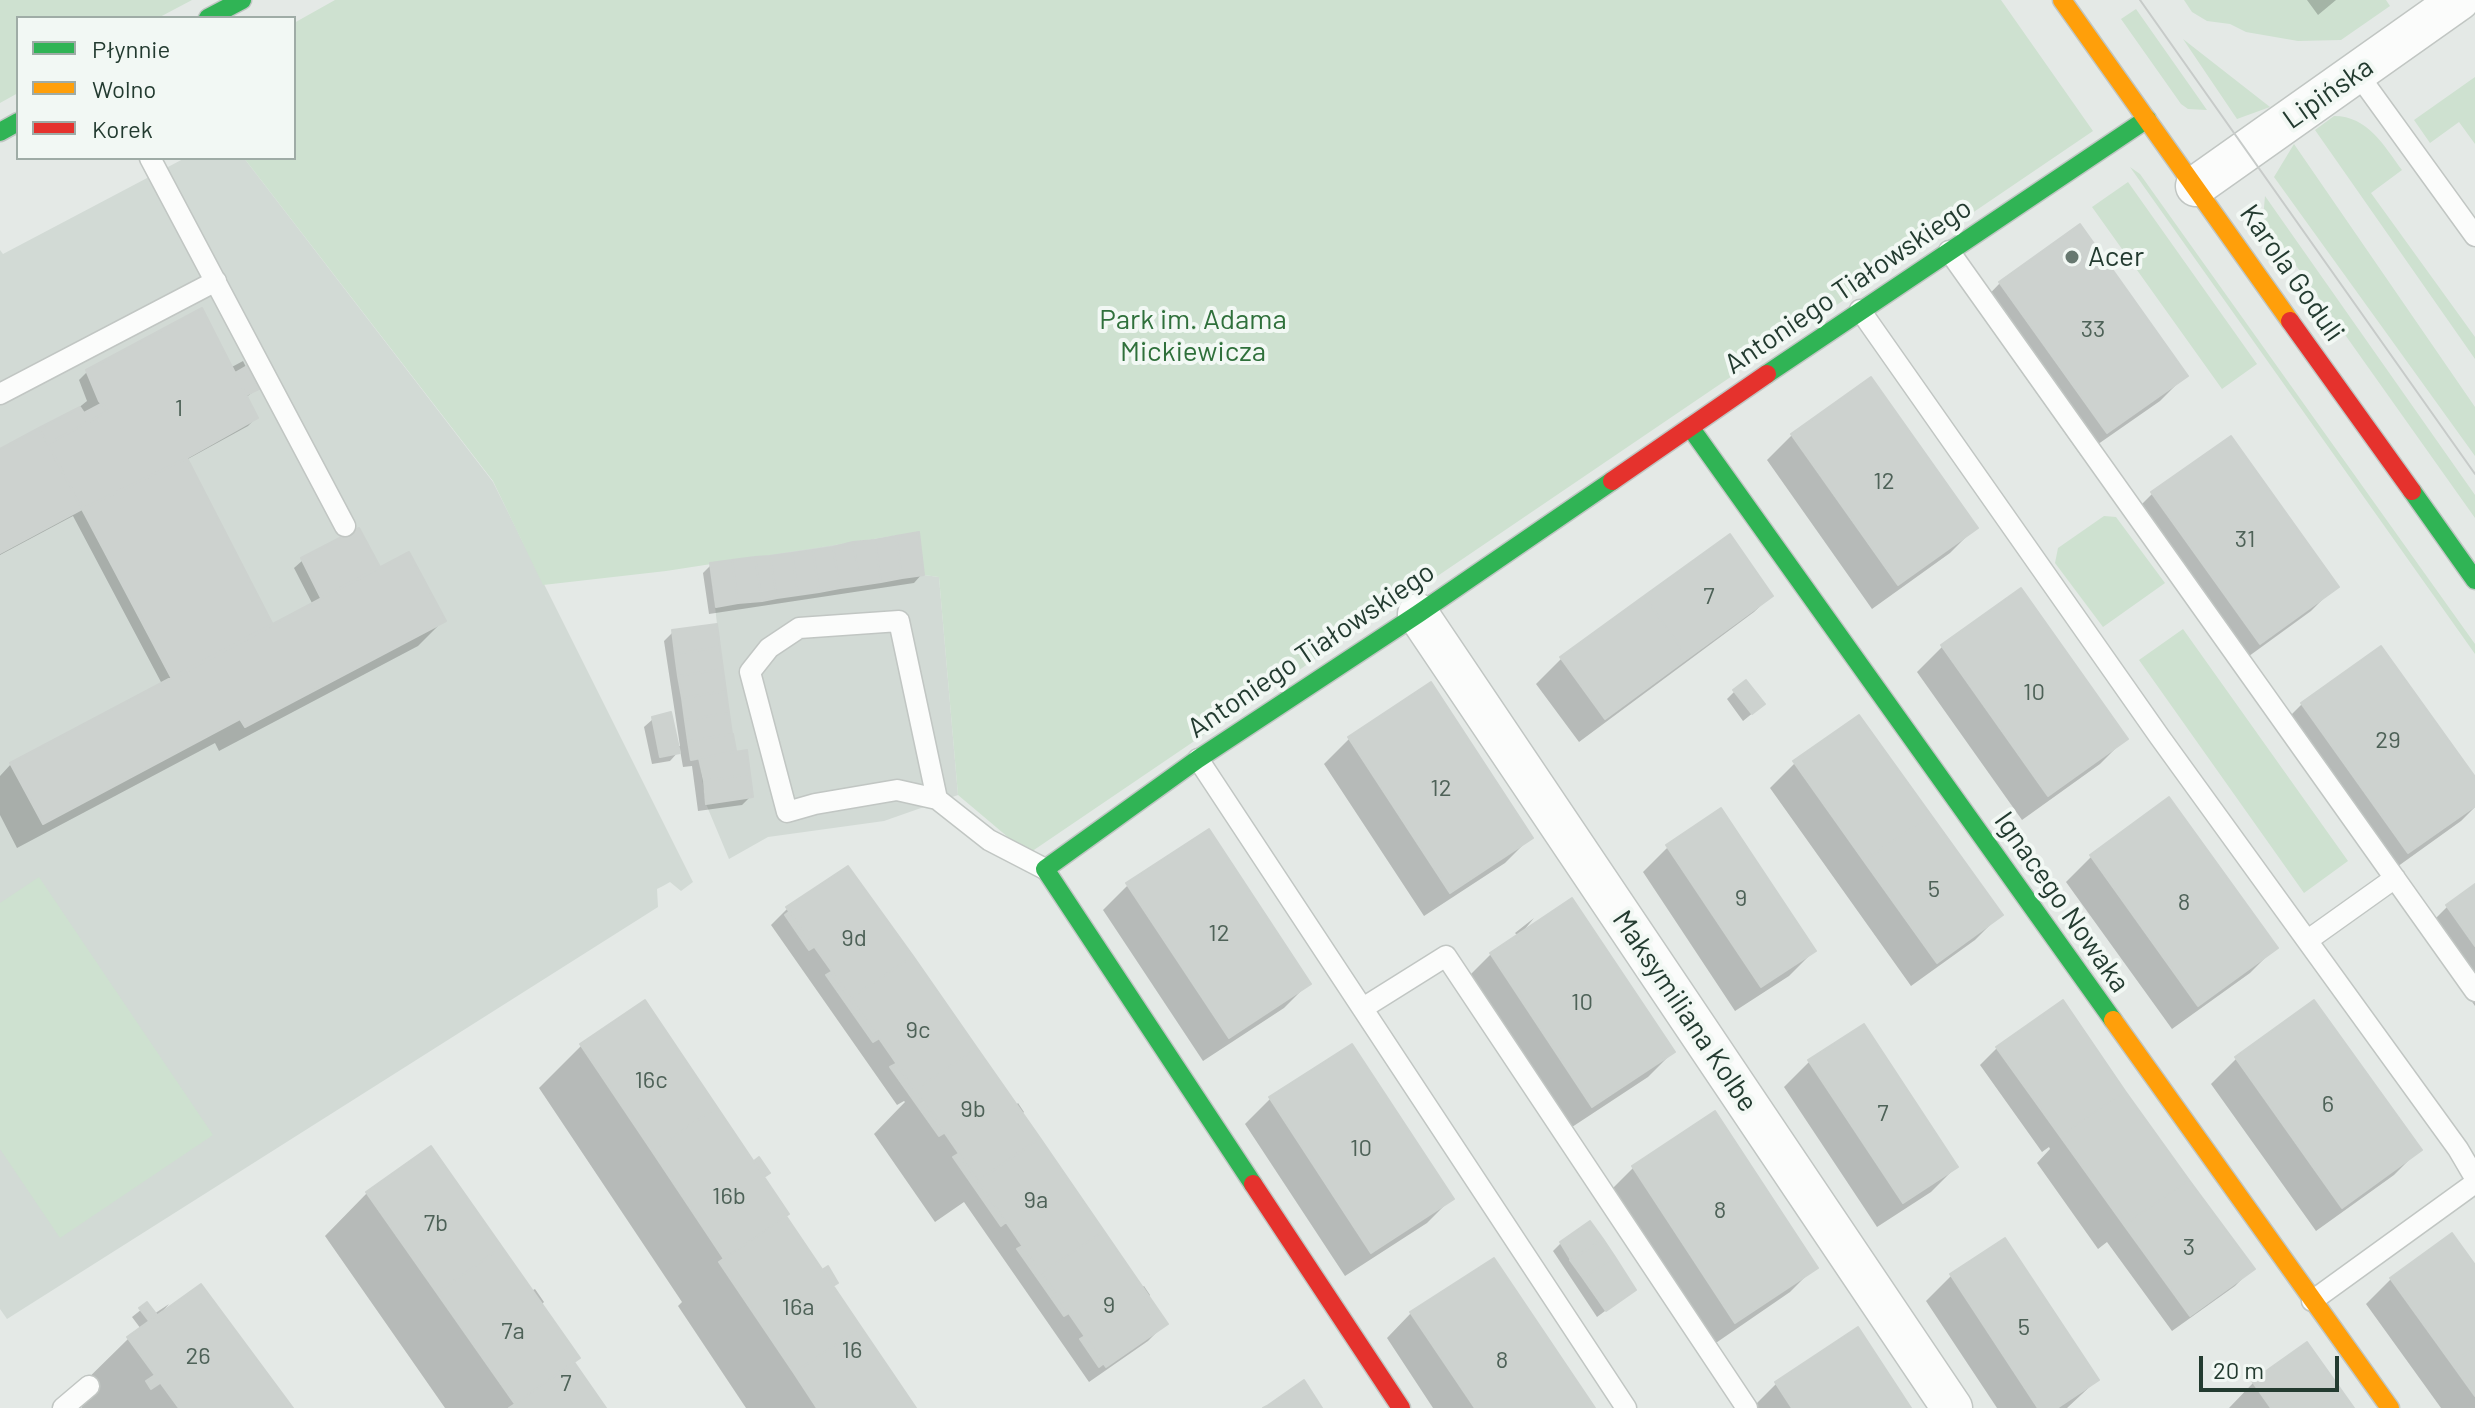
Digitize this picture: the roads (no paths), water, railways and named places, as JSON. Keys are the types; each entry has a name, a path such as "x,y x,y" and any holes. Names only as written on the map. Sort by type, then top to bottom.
{"street":[{"path":"212,16 242,0"},
{"name":"Karola Goduli","path":"2062,0 2475,580"},
{"name":"Lipińska","path":"2196,186 2357,73 2449,3"},
{"name":"Antoniego Tiałowskiego","path":"1045,869 1198,759 1418,614 1860,310 2147,119"},
{"name":"Ignacego Nowaka","path":"1690,427 2390,1408"},
{"name":"Maksymiliana Kolbe","path":"1418,614 1952,1408"},
{"path":"1045,869 1401,1408"}],"lane":[{"path":"2357,73 2475,236"},
{"path":"151,160 345,526"},
{"path":"1949,251 2475,991"},
{"path":"0,394 216,281"},
{"path":"1860,310 2159,736 2458,1149 2475,1181 2312,1301"},
{"path":"937,799 899,621 799,628 769,648 750,672 787,812 897,790 937,799 989,840 1045,869"},
{"path":"1198,759 1626,1408"},
{"path":"2308,940 2395,878"},
{"path":"1363,1008 1446,956 1747,1408"},
{"path":"63,1408 89,1386"}],"tram line":[{"path":"2140,0 2475,474"}],"place":[{"name":"Acer","path":"2072,257"}],"park label":[{"name":"Park im. Adama Mickiewicza","path":"1193,336"}]}
